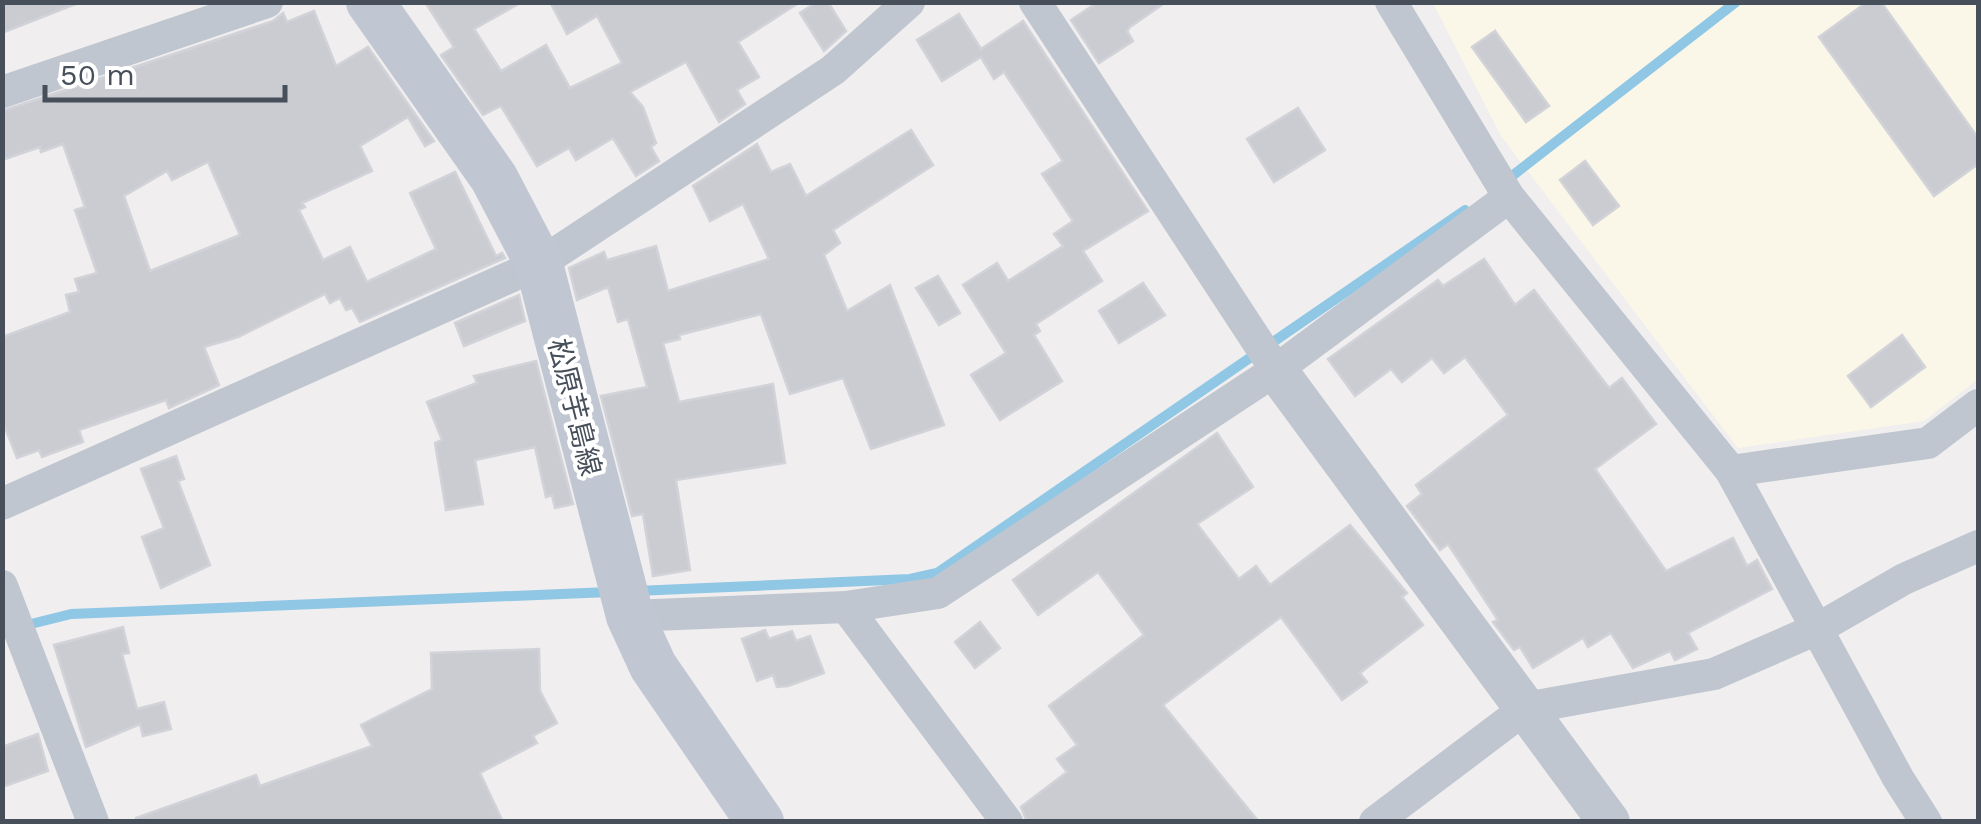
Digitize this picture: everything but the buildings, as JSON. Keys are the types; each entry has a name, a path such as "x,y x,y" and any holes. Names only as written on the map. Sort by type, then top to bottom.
{"main road":[{"name":"松原芋島線","path":"370,2 494,178 539,264 624,599 653,666 760,822"}],"street":[{"path":"2,92 267,2"},
{"path":"2,504 539,264 832,70 909,2"},
{"path":"1035,2 1268,358 1610,822"},
{"path":"1391,2 1500,184 1731,471 1898,778 1926,822"},
{"path":"624,599 846,607 938,592 1268,358 1500,184"},
{"path":"1731,471 1928,443 1978,405"},
{"path":"1375,822 1526,708 1714,674 1818,629 1904,578 1978,546"},
{"path":"2,586 93,822"},
{"path":"846,607 1006,822"}],"shaded area":[{"path":"1433,3 1978,3 1978,379 1924,421 1738,448 1501,136"}],"waterway":[{"path":"1503,183 1736,2"},
{"path":"636,591 910,579 937,573 1465,210"},
{"path":"23,626 71,614 609,592"}]}
